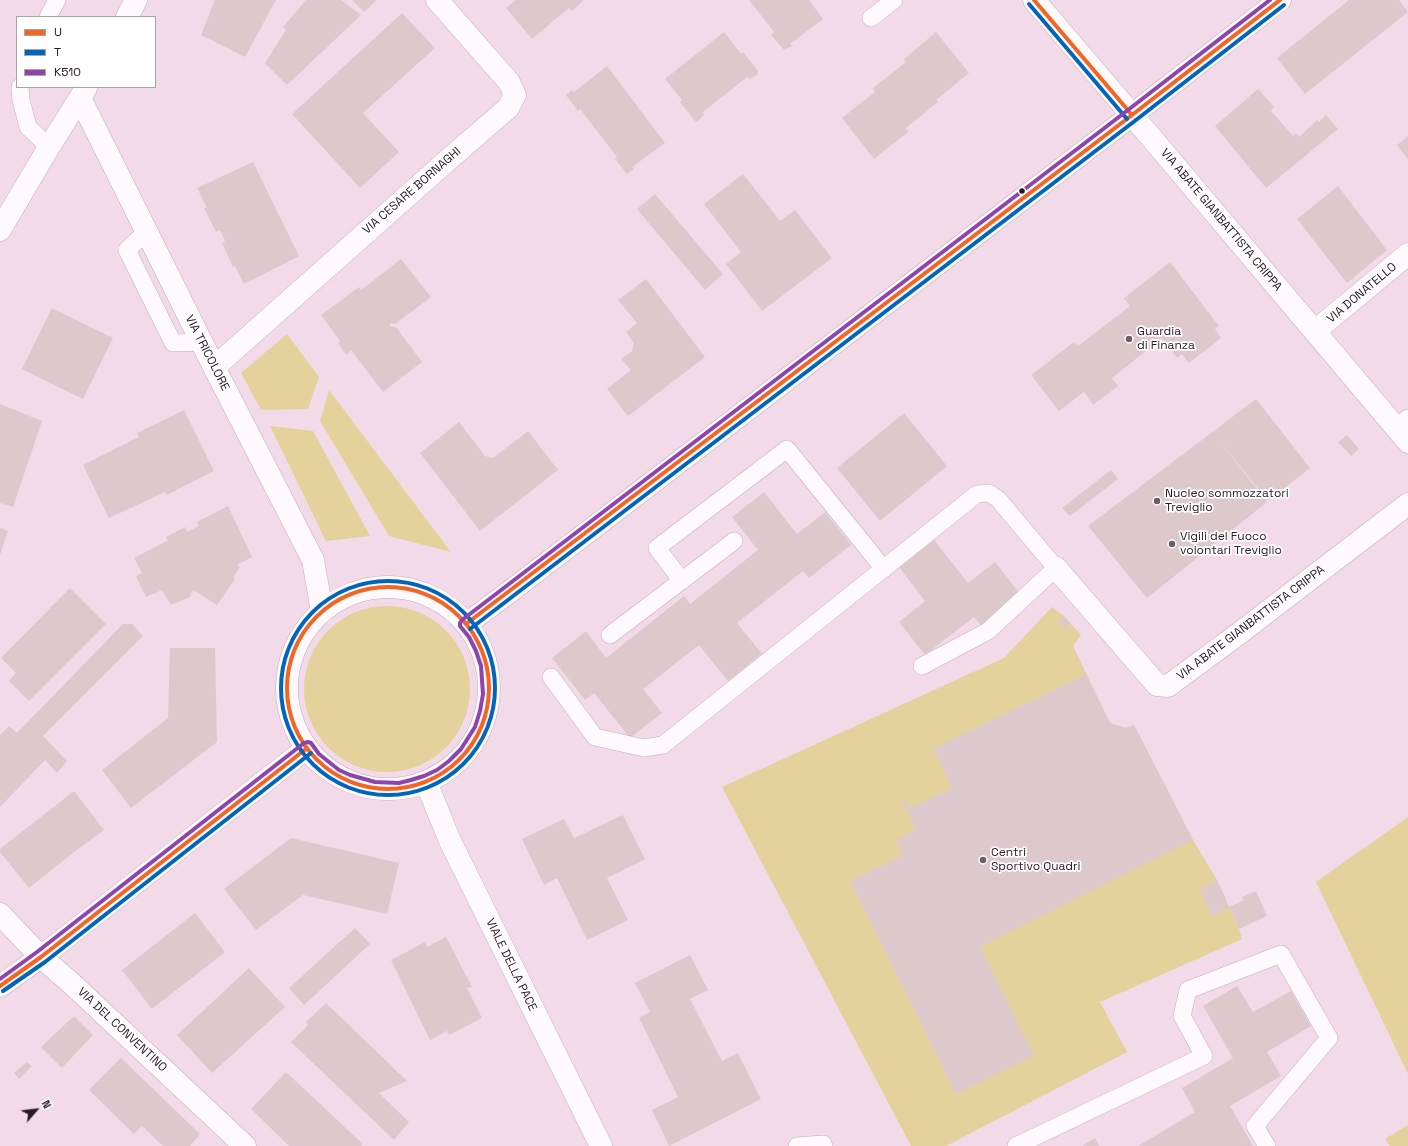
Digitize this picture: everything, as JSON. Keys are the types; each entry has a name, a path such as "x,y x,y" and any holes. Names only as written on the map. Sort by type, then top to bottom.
{"street":[{"path":"128,16 136,0"},
{"name":"VIA CESARE BORNAGHI","path":"214,367 508,108 515,95 509,82 437,0"},
{"name":"VIA ABATE GIANBATTISTA CRIPPA","path":"1034,0 1315,332 1404,429"},
{"path":"466,624 1132,115 1280,0"},
{"path":"0,230 83,93"},
{"name":"VIA TRICOLORE","path":"83,93 146,232 313,560 322,611"},
{"name":"VIA DONATELLO","path":"1315,332 1408,254"},
{"name":"VIA ABATE GIANBATTISTA CRIPPA","path":"1056,568 1157,684 1168,686 1243,631 1408,504"},
{"path":"376,587 396,587 425,594 440,601 453,610 466,624 476,639 487,665 489,694 481,729 466,753 453,766 426,782 400,789 385,789 362,786 336,775 307,748 300,737 290,712 288,672 292,656 302,634 322,611 340,599 351,594 376,587"},
{"path":"0,986 41,957 307,748"},
{"name":"VIALE DELLA PACE","path":"426,782 450,841 601,1146"},
{"name":"VIA DEL CONVENTINO","path":"0,914 41,957 71,983 245,1146"}],"lane":[{"path":"49,16 57,0"},
{"path":"871,18 894,0"},
{"path":"20,88 21,100 28,127 49,147"},
{"path":"682,581 657,548 787,449 884,569"},
{"path":"551,677 596,737 644,748 663,745 977,494 989,493 998,499 1056,568 988,632 922,666"},
{"path":"610,635 734,541"},
{"path":"1016,1146 1204,1056 1182,1016 1188,990 1281,954 1328,1038 1255,1126 1267,1146"},
{"path":"797,1146 823,1144 824,1146"}],"shaded area":[{"path":"287,334 319,377 308,409 261,410 241,373"},
{"path":"329,390 451,552 389,536 320,421"},
{"path":"270,426 313,431 370,536 326,541"},
{"path":"387,606 411,610 426,616 439,625 451,637 460,650 466,665 470,689 466,713 460,728 451,741 439,753 426,762 411,768 387,772 363,768 348,762 335,753 323,741 314,728 308,713 304,689 308,665 314,650 323,637 335,625 348,616 363,610"},
{"name":"Centri Sportivo Quadri","path":"1052,607 1064,616 1081,635 1073,646 1110,723 1126,728 1134,725 1193,840 1217,880 1242,939 1100,1002 1127,1052 946,1146 911,1146 722,787 1004,658"},
{"path":"1408,817 1408,1074 1316,882"},
{"path":"1408,1125 1408,1146 1390,1146 1385,1139"}],"building":[{"path":"215,0 276,0 245,57 201,35"},
{"path":"306,0 341,0 361,15 287,85 265,63 286,30 283,27"},
{"path":"352,0 377,0 364,12"},
{"path":"516,0 584,0 572,11 569,8 532,39 506,8"},
{"path":"749,0 809,0 823,19 790,44 792,46 784,50 771,35 774,32"},
{"path":"1349,0 1399,0 1408,12 1305,94 1277,58"},
{"path":"402,13 435,48 363,113 399,152 360,188 292,114"},
{"path":"724,32 741,54 743,52 758,71 757,75 750,79 747,77 703,112 704,115 697,122 680,102 682,100 665,79"},
{"path":"936,32 969,73 936,100 938,102 906,128 908,132 874,159 842,118 875,92 873,88 906,62 904,59"},
{"path":"607,66 665,143 632,167 634,169 627,174 615,159 617,157 580,109 578,111 566,95 572,90 574,92"},
{"path":"1258,89 1274,107 1271,111 1293,136 1296,133 1299,137 1317,120 1319,122 1326,115 1338,129 1266,188 1215,126"},
{"path":"1408,136 1408,159 1397,145"},
{"path":"253,162 299,256 244,284 235,266 233,267 222,243 225,241 220,230 216,232 204,208 207,208 197,188"},
{"path":"743,174 780,221 795,210 832,258 762,311 726,264 741,252 704,204"},
{"path":"1338,186 1387,250 1347,283 1297,219"},
{"path":"655,194 723,274 705,290 637,209"},
{"path":"401,259 431,297 395,324 390,323 390,326 396,327 422,362 383,392 351,350 346,355 338,343 340,341 321,315 359,287 361,290"},
{"path":"1170,262 1219,326 1215,329 1221,338 1189,363 1182,354 1177,358 1162,338 1112,378 1118,386 1093,405 1084,392 1059,411 1031,375 1074,342 1078,346 1130,306 1124,298"},
{"path":"646,279 705,357 628,416 607,389 631,370 621,359 632,351 634,343 626,332 637,323 618,300"},
{"path":"52,308 113,338 83,399 22,369"},
{"path":"1256,399 1310,468 1268,501 1219,440 1267,502 1147,598 1088,526"},
{"path":"0,404 42,421 13,507 0,503"},
{"path":"184,410 214,471 167,495 165,492 109,518 83,465 139,437 137,433"},
{"path":"904,413 947,466 880,521 837,468"},
{"path":"459,422 485,456 493,458 528,431 558,470 480,531 420,453"},
{"path":"1347,435 1359,449 1351,456 1338,442"},
{"path":"1111,470 1118,479 1070,516 1062,508"},
{"path":"764,492 797,534 825,512 851,545 809,578 803,571 737,623 762,654 728,681 699,645 643,689 662,713 630,738 594,693 585,700 552,658 586,631 606,658 684,596 690,604 758,550 732,517"},
{"path":"228,506 252,557 237,565 240,567 233,578 235,579 217,605 193,590 190,597 171,605 162,590 146,597 136,576 142,573 134,558 167,541 166,537 185,527 187,532 199,526 197,522"},
{"path":"0,528 8,531 0,555"},
{"path":"934,540 968,583 995,562 1020,594 981,625 974,617 925,655 899,622 925,601 899,567"},
{"path":"70,588 106,624 29,701 9,681 16,673 1,658"},
{"path":"1064,616 1070,624 1064,629 1058,621"},
{"path":"123,624 132,624 143,636 43,736 67,761 57,773 45,760 0,807 0,735 9,726 17,733"},
{"path":"170,648 215,648 217,742 131,808 102,770 168,718"},
{"path":"1086,674 1110,723 1126,728 1134,725 1193,840 980,947 1034,1056 956,1094 850,881 903,855 896,840 916,829 902,802 905,800 911,808 952,788 933,749"},
{"path":"74,791 104,830 29,888 0,852 0,849"},
{"path":"623,815 645,859 607,878 628,920 587,940 557,878 544,885 522,839 564,819 574,838"},
{"path":"291,838 399,863 387,914 303,895 256,930 224,889"},
{"path":"1217,880 1229,907 1212,916 1200,889"},
{"path":"1256,891 1267,916 1239,929 1229,907 1244,900 1242,897"},
{"path":"195,913 225,952 152,1009 122,970"},
{"path":"355,928 370,944 304,1005 289,988"},
{"path":"446,937 472,987 467,988 482,1018 449,1035 447,1031 430,1040 391,960 425,942 427,947"},
{"path":"690,955 708,990 690,999 722,1061 738,1053 761,1099 669,1146 652,1110 678,1097 639,1018 650,1012 635,983"},
{"path":"249,968 285,1007 212,1073 177,1035"},
{"path":"1237,986 1253,1012 1291,991 1311,1026 1267,1052 1281,1076 1230,1106 1253,1146 1138,1146 1195,1112 1182,1088 1233,1058 1203,1006"},
{"path":"326,1003 407,1081 379,1093 409,1122 394,1140 291,1042 308,1025 306,1022"},
{"path":"74,1016 93,1035 62,1068 41,1047"},
{"path":"121,1058 200,1134 190,1146 163,1146 142,1126 134,1134 89,1090"},
{"path":"27,1062 32,1066 19,1079 14,1073"},
{"path":"286,1072 363,1144 361,1146 289,1146 251,1109"},
{"path":"1095,1138 1099,1146 1082,1146"}],"transit line":[{"name":"U","path":"1034,0 1132,115"},
{"name":"K510","path":"0,979 37,952 304,743 311,743 319,754 339,770 350,775 375,782 399,783 411,780 437,770 449,761 461,749 475,727 483,694 481,666 469,637 460,626 462,620 1270,0"},
{"name":"U","path":"466,624 1132,115 1280,0"},
{"name":"T","path":"1029,4 1127,119"},
{"name":"T","path":"470,629 1136,120 1284,5"},
{"name":"T","path":"388,581 409,583 429,589 447,599 464,612 477,629 487,647 493,667 495,688 493,709 487,729 477,747 464,764 447,777 429,787 409,793 388,795 367,793 347,787 329,777 312,764 299,747 289,729 283,709 281,688 283,667 289,647 299,629 312,612 329,599 347,589 367,583 388,581"},
{"name":"U","path":"388,587 417,591 436,599 452,610 466,624 477,640 485,659 489,688 485,717 477,736 466,752 452,766 436,777 417,785 388,789 359,785 340,777 324,766 310,752 299,736 291,717 287,688 291,659 299,640 310,624 324,610 340,599 359,591 388,587"},
{"name":"U","path":"0,986 41,957 307,748"},
{"name":"T","path":"3,991 45,962 311,753"}],"place":[{"name":"Guardia di Finanza","path":"1129,339"},
{"name":"Nucleo sommozzatori Treviglio","path":"1157,501"},
{"name":"Vigili del Fuoco volontari Treviglio","path":"1172,544"},
{"name":"Centri Sportivo Quadri","path":"983,860"}]}
